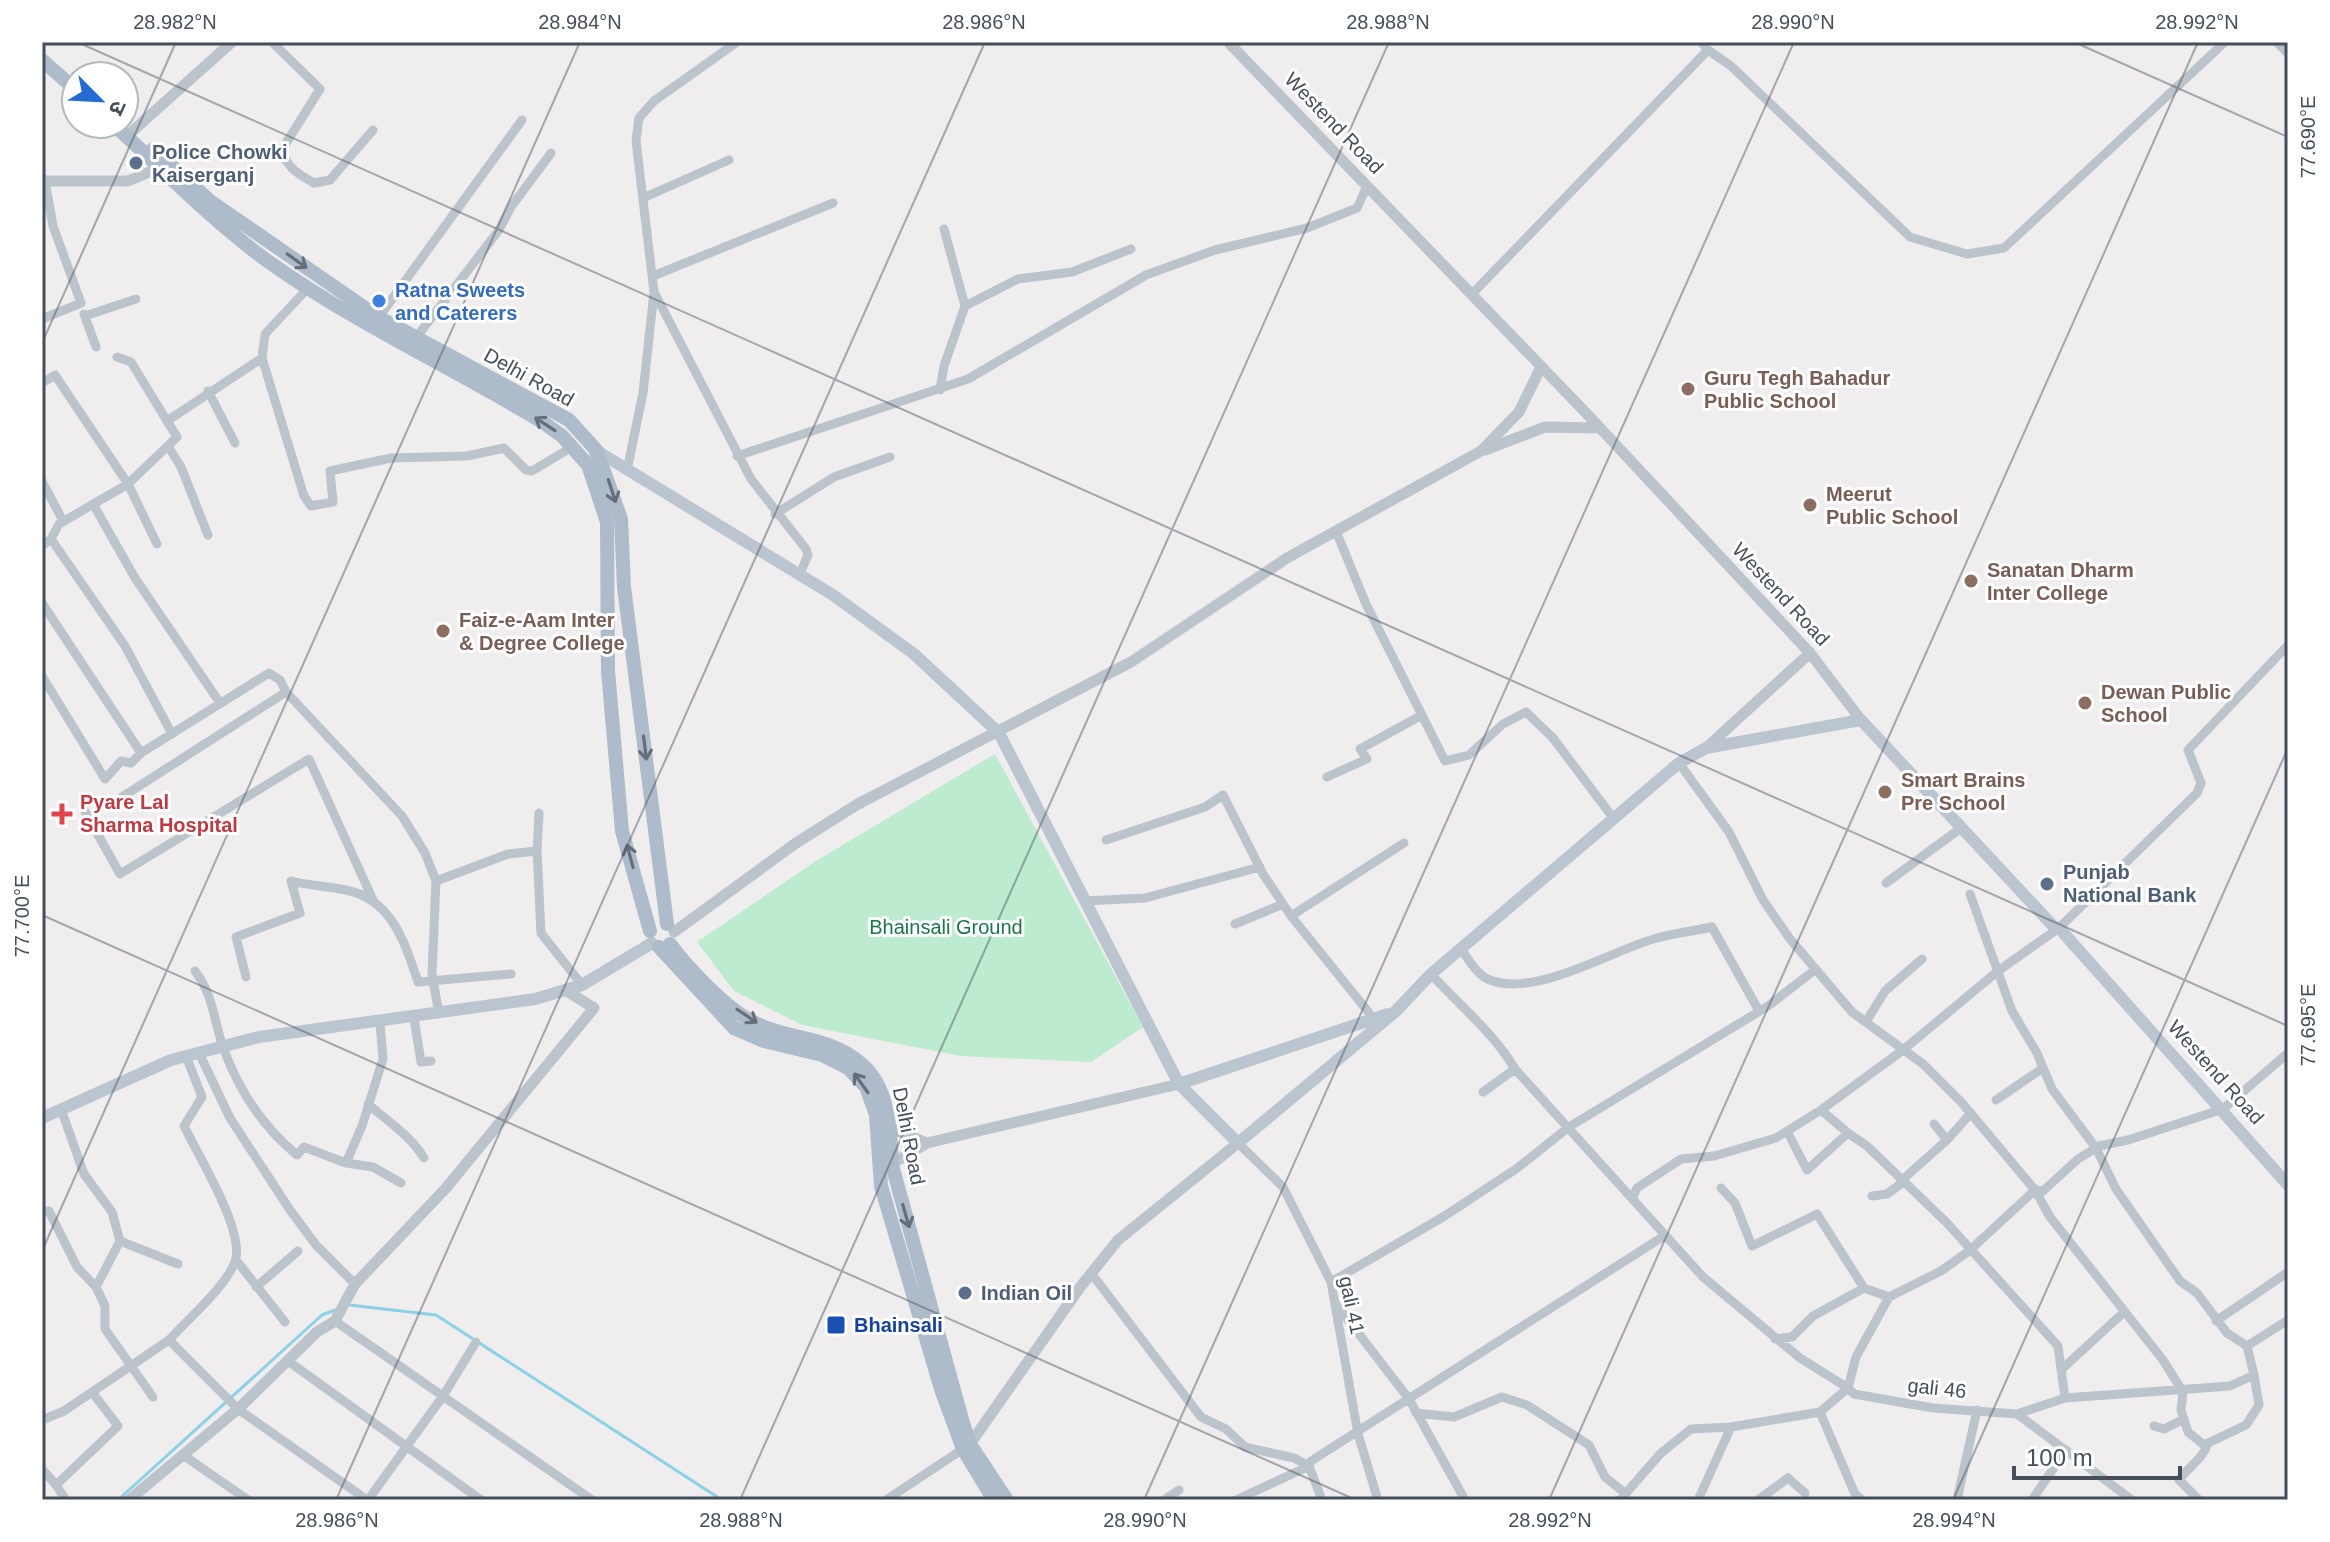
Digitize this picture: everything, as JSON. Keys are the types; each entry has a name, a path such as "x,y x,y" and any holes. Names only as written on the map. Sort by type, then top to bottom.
{"main road":[{"path":"42,53 60,68"},
{"path":"42,60 60,76"},
{"name":"Delhi Road","path":"138,140 164,166 210,201 308,288 415,339 569,420 597,451 621,519 624,587 662,937 734,1028 764,1041 822,1055 848,1068 866,1087 883,1126 886,1166 966,1447"},
{"name":"Delhi Road","path":"249,237 375,322"},
{"path":"42,1118 193,1054 259,1037 535,999 582,985 662,937 622,831 608,671 607,522 588,465 562,436 375,322"},
{"path":"588,465 597,451 800,574 914,654 999,733 1179,1084 1238,1143 1395,1012 1431,974 1679,763 1706,748 1861,720"},
{"name":"Westend Road","path":"1861,720 2054,927 2059,928 2288,1185"},
{"path":"1179,1084 1395,1012"},
{"path":"966,1447 994,1500"},
{"path":"966,1447 1007,1500"}],"street":[{"path":"140,120 232,42"},
{"path":"272,42 320,89 283,148 285,160 298,174 314,183 330,180 373,130"},
{"path":"627,470 643,393 654,292 636,141 639,118 654,101 737,42"},
{"name":"Westend Road","path":"1228,42 1472,294 1810,653 1861,720"},
{"path":"1472,294 1705,46 1731,66 1910,237 1967,254 2004,248 2225,42"},
{"path":"2278,42 2288,52"},
{"path":"375,322 522,120"},
{"path":"415,339 499,230 511,207 551,153"},
{"path":"643,198 729,160"},
{"path":"96,347 53,226 43,181 128,181 164,166"},
{"path":"737,456 968,379 1146,275 1215,250 1307,228 1357,208 1367,186"},
{"path":"653,276 833,203"},
{"path":"940,390 944,366 965,306 944,229"},
{"path":"965,306 1018,279 1072,272 1131,249"},
{"path":"308,288 265,334 262,358 304,496 311,506 333,502 330,471 391,458 467,456 504,448 526,470 532,471 572,447"},
{"path":"654,292 737,456 775,514 806,549 808,555 800,574"},
{"path":"85,316 136,299"},
{"path":"42,319 81,303"},
{"path":"42,546 63,521 128,484 177,437 131,362 117,357"},
{"path":"167,421 262,358"},
{"path":"1481,451 1519,412 1541,367"},
{"path":"42,383 55,375 128,484 157,544"},
{"path":"208,391 235,443"},
{"path":"662,937 796,843 858,804 1131,662 1287,558 1481,451 1545,427 1599,428"},
{"path":"168,446 181,467 208,535"},
{"path":"775,514 834,477 890,457"},
{"path":"42,481 63,521"},
{"path":"93,504 135,578 220,703"},
{"path":"1336,531 1362,594 1445,761 1469,755 1503,724 1526,712 1553,738 1614,819"},
{"path":"51,539 125,646 172,734"},
{"path":"42,603 141,753"},
{"path":"1632,1199 1637,1188 1681,1159 1714,1156 1787,1131 1821,1110 1903,1050 1998,971 2059,928 2197,793 2201,783 2189,755 2192,744 2288,645"},
{"path":"1706,748 1810,653"},
{"path":"42,676 105,779 121,761 131,763 141,753 269,673 280,680 286,692 402,816 425,853 436,881 433,982 439,1014"},
{"path":"122,797 286,692"},
{"path":"1327,777 1367,759 1360,749 1422,715"},
{"path":"83,808 120,874 309,759 373,900 393,921 418,982 470,975 511,974"},
{"path":"1679,763 1729,832 1763,900 1816,969 1852,1012 1903,1050 1971,1113 2035,1190 2050,1217 2163,1360 2183,1392 2181,1410 2188,1432 2204,1445 2246,1425 2259,1405 2247,1346 2216,1321 2197,1293 2180,1281 2132,1207 2116,1189 2096,1148 2052,1089 2012,1011 1986,947 1970,894"},
{"path":"1106,840 1205,807 1223,795 1260,867 1291,916 1374,1019"},
{"path":"539,813 537,851 541,933 582,985"},
{"path":"1886,883 1961,828"},
{"path":"1291,916 1404,843"},
{"path":"436,881 508,854 537,851"},
{"path":"1085,901 1145,898 1260,867"},
{"path":"246,977 236,937 300,913 291,881 348,890 373,900"},
{"path":"1235,924 1283,904"},
{"path":"1461,949 1474,968 1491,981 1522,982 1576,971 1655,938 1712,927 1759,1011"},
{"path":"1866,1022 1885,991 1922,959"},
{"path":"1331,1282 1443,1217 1516,1169 1569,1127 1759,1011 1816,969"},
{"path":"195,971 205,985 223,1046 241,1087 279,1140 297,1155 304,1147 346,1163 373,1167 401,1183"},
{"name":"gali 46","path":"1431,974 1465,1012 1496,1038 1515,1069 1664,1236 1703,1277 1775,1339 1854,1394 1933,1408 2017,1414"},
{"path":"134,1499 238,1409 317,1332 338,1318 353,1290 446,1188 594,1008 565,990"},
{"path":"414,1018 421,1062 431,1061"},
{"path":"346,1163 383,1059 380,1022"},
{"path":"1416,1413 1454,1417 1502,1397 1527,1405 1589,1445 1605,1477 1623,1497 1661,1453 1691,1429 1731,1427 1820,1412 1848,1388 1856,1357 1889,1297 1941,1271 1969,1251 2035,1190 2043,1191 2078,1159 2096,1148 2223,1109 2288,1053"},
{"path":"193,1054 290,1210 353,1290"},
{"path":"42,1420 92,1392 169,1340 217,1288 236,1260 236,1236 184,1126 202,1097 193,1054"},
{"path":"1996,1100 2043,1068"},
{"path":"1483,1092 1515,1069"},
{"path":"886,1166 927,1143 1179,1084"},
{"path":"368,1104 397,1130 412,1138 424,1158"},
{"path":"61,1109 84,1174 112,1212 120,1241 96,1287"},
{"path":"1821,1110 1867,1146 1947,1223 1969,1251 2058,1346 2065,1398"},
{"path":"1872,1196 1887,1194 1947,1140 1971,1113"},
{"path":"1934,1124 1947,1140"},
{"path":"883,1126 927,1143"},
{"path":"1787,1131 1807,1170 1848,1133"},
{"path":"886,1500 966,1447 1118,1240 1238,1143"},
{"name":"gali 41","path":"1238,1143 1283,1187 1331,1282 1358,1434 1378,1500"},
{"path":"1721,1188 1735,1203 1752,1246 1817,1214 1864,1288 1889,1297"},
{"path":"42,1212 49,1211 77,1267 96,1287 105,1306 105,1329 129,1368 153,1397"},
{"path":"1236,1500 1309,1466 1311,1461 1358,1434 1664,1236"},
{"path":"120,1241 178,1264"},
{"path":"256,1287 298,1251"},
{"path":"236,1260 285,1322"},
{"path":"2216,1321 2288,1272"},
{"path":"1091,1273 1201,1417 1226,1429 1245,1447 1294,1458 1309,1466 1322,1500"},
{"path":"1775,1339 1792,1337 1813,1316 1864,1288"},
{"path":"1333,1300 1409,1399 1465,1500"},
{"path":"2061,1370 2124,1312"},
{"path":"338,1318 592,1500"},
{"path":"2247,1346 2288,1320"},
{"path":"169,1340 238,1409 368,1500 443,1396 476,1342"},
{"path":"288,1361 481,1500"},
{"path":"2017,1414 2065,1398 2183,1392 2230,1386 2254,1375"},
{"path":"56,1485 118,1426 92,1392"},
{"path":"1957,1500 1977,1410"},
{"path":"1820,1412 1855,1494 1862,1500"},
{"path":"2017,1414 2132,1500"},
{"path":"2154,1426 2164,1429 2184,1419"},
{"path":"1698,1500 1731,1427"},
{"path":"2199,1500 2179,1480 2190,1464 2204,1456 2208,1443"},
{"path":"2032,1500 2066,1450"},
{"path":"183,1455 248,1500"},
{"path":"42,1469 66,1500"},
{"path":"1758,1500 1788,1478 1805,1493"},
{"path":"1164,1500 1179,1490"}],"green space":[{"name":"Bhainsali Ground","path":"995,754 1143,1027 1091,1062 961,1056 802,1025 734,991 697,942 816,861"}],"waterway":[{"path":"349,1305 436,1315 722,1500"},
{"path":"118,1500 322,1315 338,1309"}],"place":[{"name":"Police Chowki Kaiserganj","path":"136,163"},
{"name":"Ratna Sweets and Caterers","path":"379,301"},
{"name":"Guru Tegh Bahadur Public School","path":"1688,389"},
{"name":"Meerut Public School","path":"1810,505"},
{"name":"Sanatan Dharm Inter College","path":"1971,581"},
{"name":"Faiz-e-Aam Inter & Degree College","path":"443,631"},
{"name":"Dewan Public School","path":"2085,703"},
{"name":"Smart Brains Pre School","path":"1885,792"},
{"name":"Pyare Lal Sharma Hospital","path":"62,814"},
{"name":"Punjab National Bank","path":"2047,884"},
{"name":"Indian Oil","path":"965,1293"},
{"name":"Bhainsali","path":"836,1325"}]}
